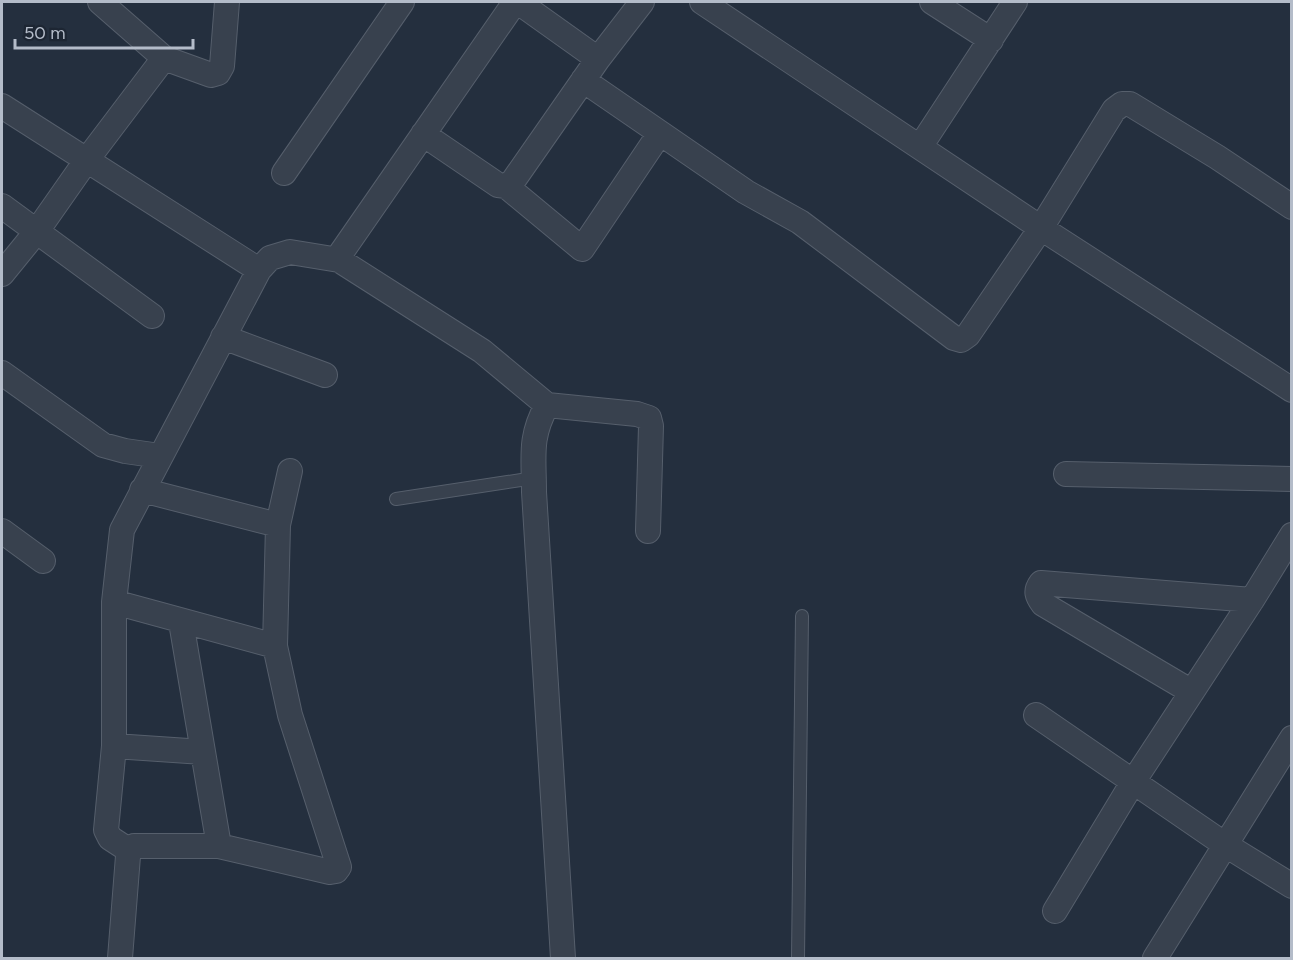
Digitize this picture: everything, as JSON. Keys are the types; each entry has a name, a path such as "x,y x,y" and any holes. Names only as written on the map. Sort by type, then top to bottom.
{"street":[{"path":"100,2 164,58 211,75 218,73 222,66 226,2"},
{"path":"284,173 402,2"},
{"path":"339,260 341,253 423,134 517,2 598,59"},
{"path":"506,186 513,181 598,59 642,2"},
{"path":"932,2 991,40"},
{"path":"920,147 1015,2"},
{"path":"710,4 1041,228 1292,390"},
{"path":"2,274 37,231 86,161 164,58"},
{"path":"583,80 746,192 800,222 954,338 961,340 968,335 1041,228 1114,110 1122,104 1130,104 1217,157 1292,207"},
{"path":"2,106 259,270"},
{"path":"423,134 498,185 506,186 582,249 660,133"},
{"path":"2,206 152,316"},
{"path":"130,851 110,838 106,830 114,746 114,602 122,530 259,270 270,258 290,252 339,260 482,351 547,405 637,414 649,418 651,426 648,531"},
{"path":"224,337 325,375"},
{"path":"2,373 103,445 160,456"},
{"path":"547,405 533,438 534,478 563,958"},
{"path":"120,958 130,851 134,846 219,846 330,872 336,871 339,867 290,715 275,646 279,525 290,471"},
{"path":"1066,474 1292,479"},
{"path":"142,490 279,525"},
{"path":"2,531 43,561"},
{"path":"1055,910 1133,782 1292,535"},
{"path":"1192,692 1043,604 1037,597 1037,589 1041,583 1252,600"},
{"path":"114,602 275,646"},
{"path":"181,621 219,846"},
{"path":"1036,715 1224,844 1292,886"},
{"path":"1155,958 1224,844 1283,769 1292,738"},
{"path":"114,746 203,752"}],"lane":[{"path":"396,499 534,478"},
{"path":"798,958 802,616"}]}
